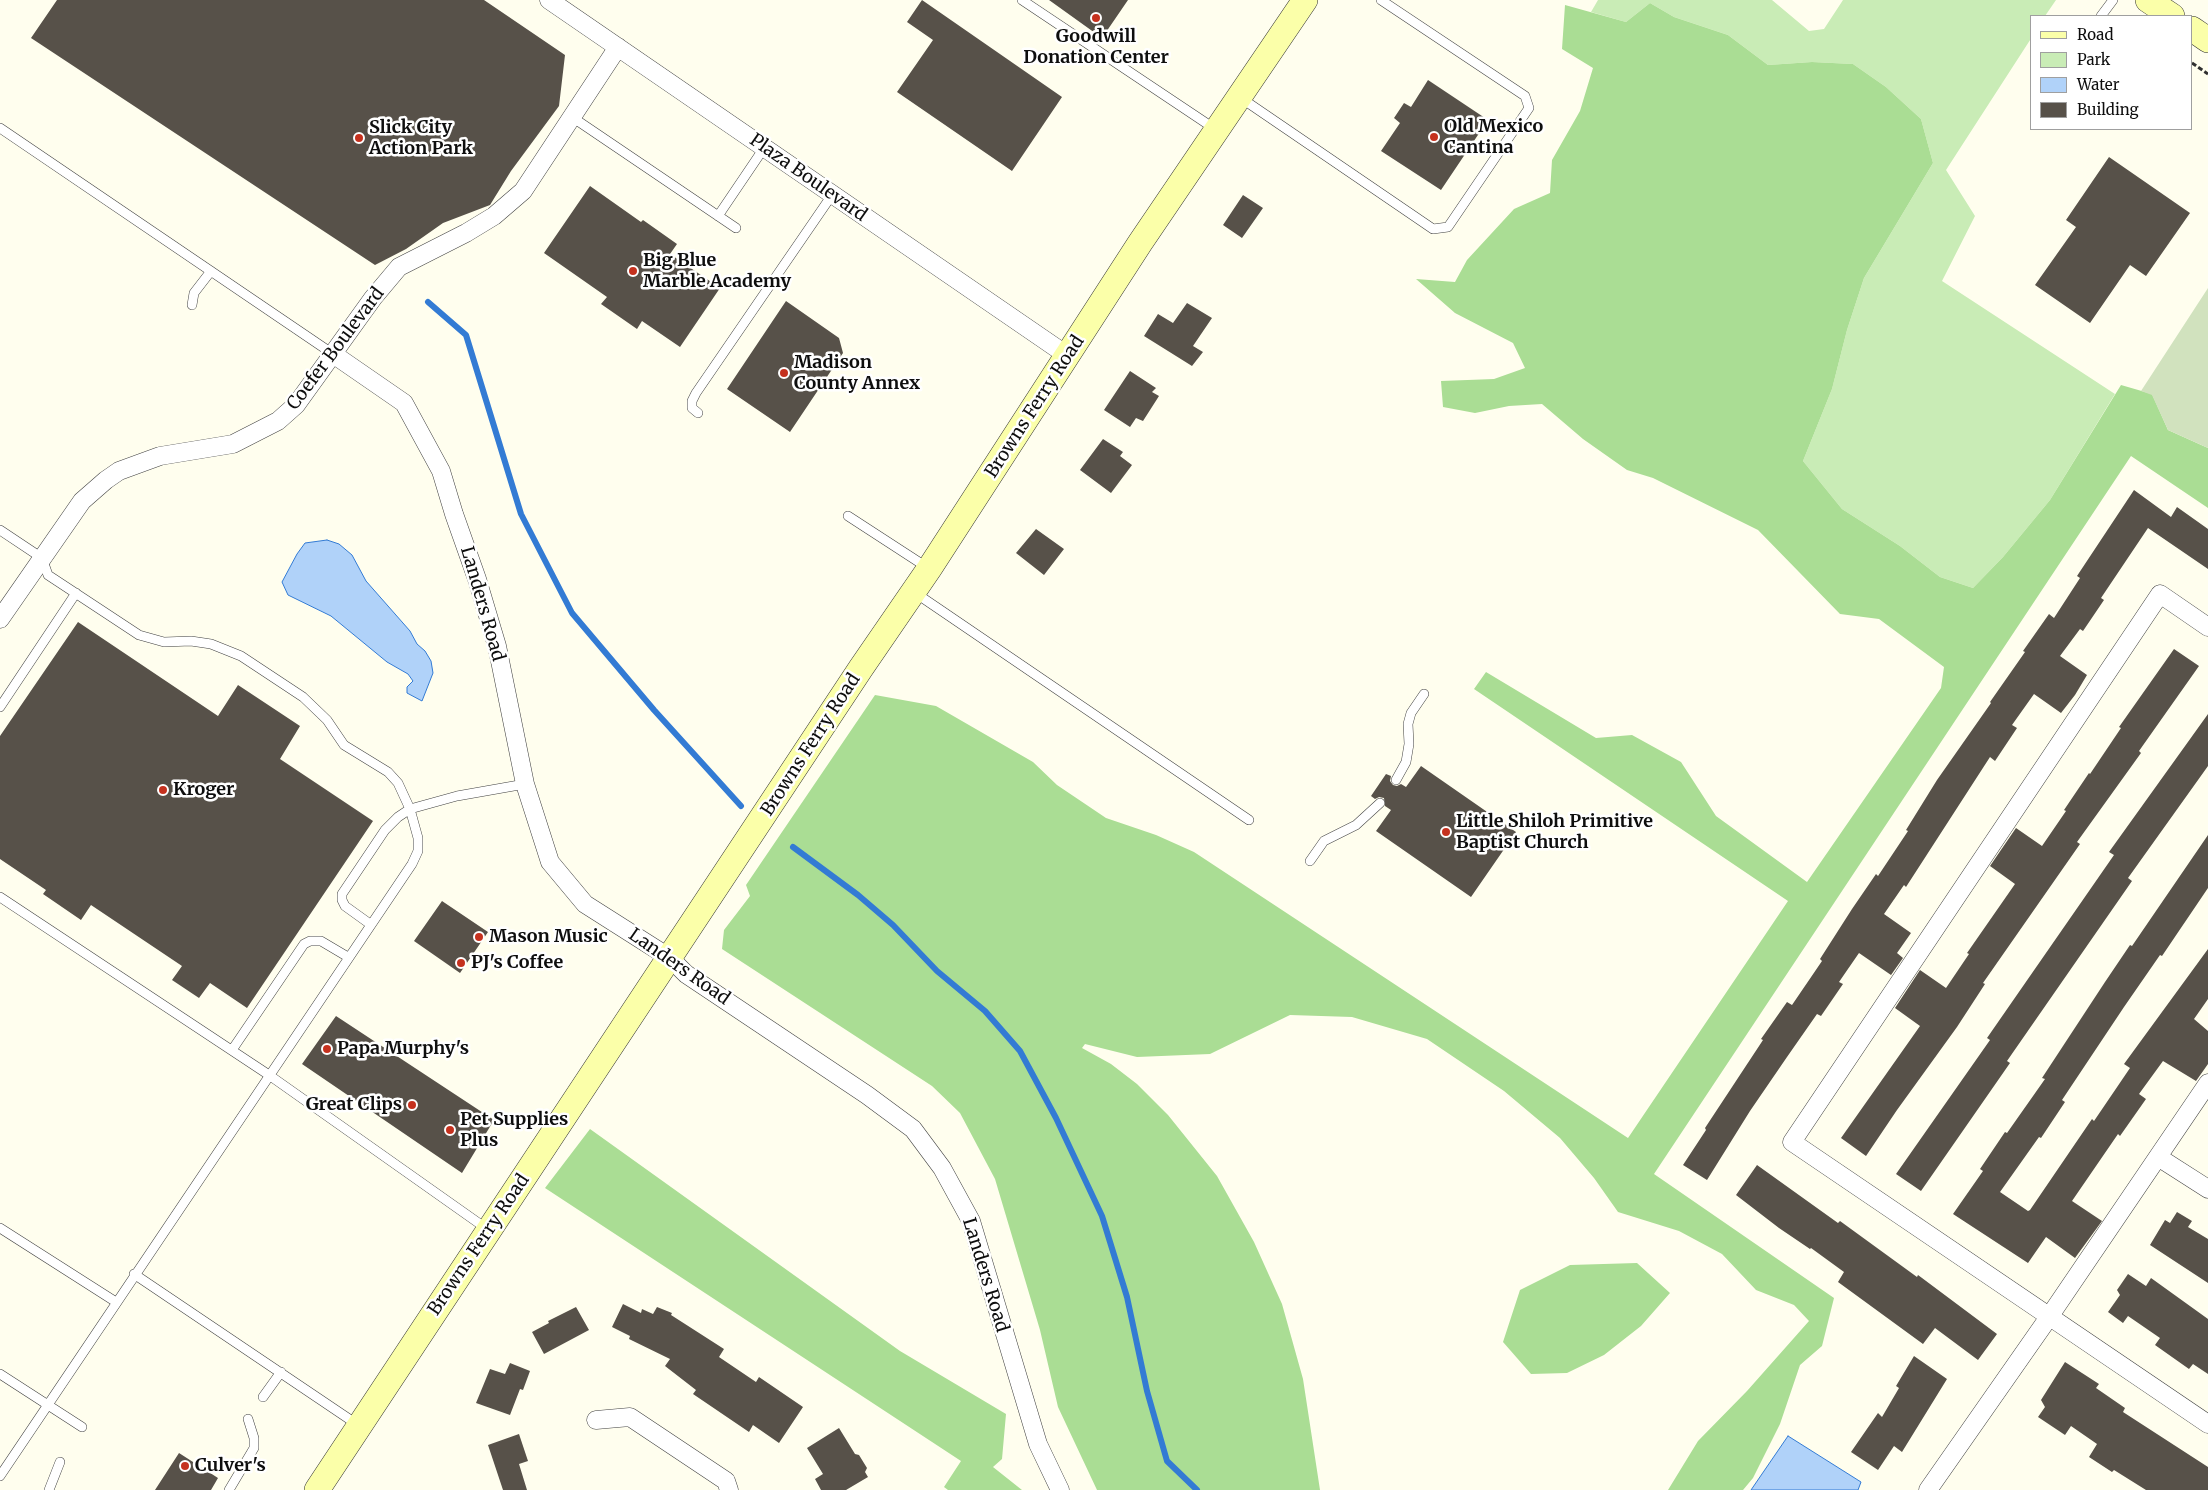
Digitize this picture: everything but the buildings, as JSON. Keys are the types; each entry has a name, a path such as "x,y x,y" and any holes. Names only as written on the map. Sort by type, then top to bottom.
{"main road":[{"name":"Browns Ferry Road","path":"316,1490 861,668 914,592 1140,243 1305,0"},
{"path":"2148,0 2170,15"},
{"path":"2193,30 2208,40"}],"street":[{"name":"Plaza Boulevard","path":"549,0 832,196 1068,356"},
{"name":"Coefer Boulevard","path":"0,618 82,501 106,480 119,471 146,460 179,452 233,444 250,437 278,421 296,405 373,298 399,267 466,233 494,216 523,190 618,47"},
{"name":"Landers Road","path":"333,354 404,403 441,471 497,646 525,784 550,862 585,904 670,958 686,974 867,1095 913,1129 942,1168 971,1220 1038,1444 1060,1490"},
{"path":"2208,626 2160,594 1792,1142 2208,1424"},
{"path":"1928,1490 2049,1317 2208,1082"},
{"path":"2158,1157 2208,1190"},
{"path":"596,1420 630,1416 726,1481 729,1490"}],"lane":[{"path":"1022,0 1129,74 1217,131"},
{"path":"1239,97 1433,229 1448,227 1529,108 1525,96 1381,0"},
{"path":"2102,15 2113,0"},
{"path":"572,117 736,228"},
{"path":"0,128 333,354"},
{"path":"718,216 764,148"},
{"path":"698,413 692,408 692,401 696,393 832,196"},
{"path":"192,305 194,293 211,271"},
{"path":"848,516 929,569"},
{"path":"0,530 42,558 48,575 139,635 164,642 191,641 211,644 241,656 303,697 327,720 344,745 388,772 398,783 410,809 418,838 418,851 0,1476"},
{"path":"914,592 1249,820"},
{"path":"0,707 76,593"},
{"path":"1396,780 1406,762 1409,744 1408,724 1411,713 1424,694"},
{"path":"370,924 345,906 342,894 385,830 398,817 410,809 458,796 525,784"},
{"path":"1310,861 1324,841 1356,825 1380,803"},
{"path":"0,897 269,1075 489,1230"},
{"path":"232,1050 304,944 310,941 321,941 348,957"},
{"path":"0,1228 116,1302"},
{"path":"134,1274 359,1426"},
{"path":"263,1397 280,1372"},
{"path":"0,1374 82,1427"},
{"path":"229,1490 254,1448 254,1438 248,1419"},
{"path":"49,1490 60,1462"}],"path":[{"path":"2193,64 2208,74"}],"green space":[{"path":"1598,0 1772,0 1809,31 1824,29 1843,0 2056,0 2046,15 2030,15 2030,40 1946,170 1975,216 1942,281 2115,394 2050,500 2003,557 1973,588 1940,577 1900,546 1842,509 1803,461 1832,389 1847,330 1864,278 1933,163 1921,119 1886,87 1853,64 1812,62 1768,65 1728,35 1674,17 1650,3 1626,22 1591,12"},
{"path":"1650,3 1674,17 1728,35 1768,65 1812,62 1853,64 1886,87 1921,119 1933,163 1864,278 1847,330 1832,389 1803,461 1842,509 1900,546 1940,577 1973,588 2003,557 2050,500 2121,385 2152,394 2168,430 2208,448 2208,508 2131,456 1654,1174 1834,1298 1822,1346 1800,1365 1780,1424 1753,1478 1743,1490 1668,1490 1698,1441 1747,1391 1809,1321 1794,1305 1756,1290 1722,1254 1679,1231 1618,1212 1594,1178 1560,1138 1504,1091 1427,1039 1352,1017 1290,1015 1210,1054 1137,1057 1085,1044 1082,1048 1111,1064 1137,1084 1168,1115 1217,1176 1254,1242 1282,1304 1303,1379 1320,1490 1097,1490 1058,1407 1040,1330 995,1179 960,1113 932,1086 722,949 724,930 750,896 746,885 875,695 936,706 1033,762 1057,785 1106,818 1156,835 1194,852 1628,1138 1788,901 1474,689 1486,672 1596,738 1632,735 1681,762 1716,816 1807,882 1941,688 1944,667 1879,619 1840,614 1758,530 1653,478 1627,470 1583,439 1542,404 1509,406 1475,413 1443,407 1441,381 1494,379 1525,368 1513,343 1455,313 1416,279 1455,282 1467,260 1514,209 1550,193 1552,160 1580,111 1593,68 1562,49 1565,5 1626,22"},
{"path":"2208,288 2208,448 2168,430 2152,395 2141,391"},
{"path":"590,1129 900,1351 1006,1414 1002,1459 993,1467 1022,1490 948,1490 944,1487 961,1461 545,1188"},
{"path":"1637,1263 1670,1293 1641,1326 1604,1355 1567,1373 1531,1374 1503,1342 1520,1290 1570,1265"}],"water":[{"path":"327,540 339,544 352,555 366,581 410,631 417,644 425,651 431,661 433,673 422,701 407,693 407,687 413,681 408,674 387,662 331,616 288,595 282,582 297,554 305,543"},
{"path":"1788,1436 1861,1482 1858,1490 1751,1490"}],"waterway":[{"path":"428,302 466,335 521,514 572,613 654,710 741,806"},
{"path":"793,847 858,895 893,925 937,971 985,1011 1020,1051 1056,1118 1102,1216 1127,1297 1147,1391 1167,1461 1197,1490"}],"place":[{"name":"Goodwill Donation Center","path":"1096,18"},
{"name":"Old Mexico Cantina","path":"1434,137"},
{"name":"Slick City Action Park","path":"359,138"},
{"name":"Big Blue Marble Academy","path":"633,271"},
{"name":"Madison County Annex","path":"784,373"},
{"name":"Kroger","path":"163,790"},
{"name":"Little Shiloh Primitive Baptist Church","path":"1446,832"},
{"name":"Mason Music","path":"479,937"},
{"name":"PJ's Coffee","path":"461,963"},
{"name":"Papa Murphy's","path":"327,1049"},
{"name":"Great Clips","path":"412,1105"},
{"name":"Pet Supplies Plus","path":"450,1130"},
{"name":"Culver's","path":"185,1466"}]}
